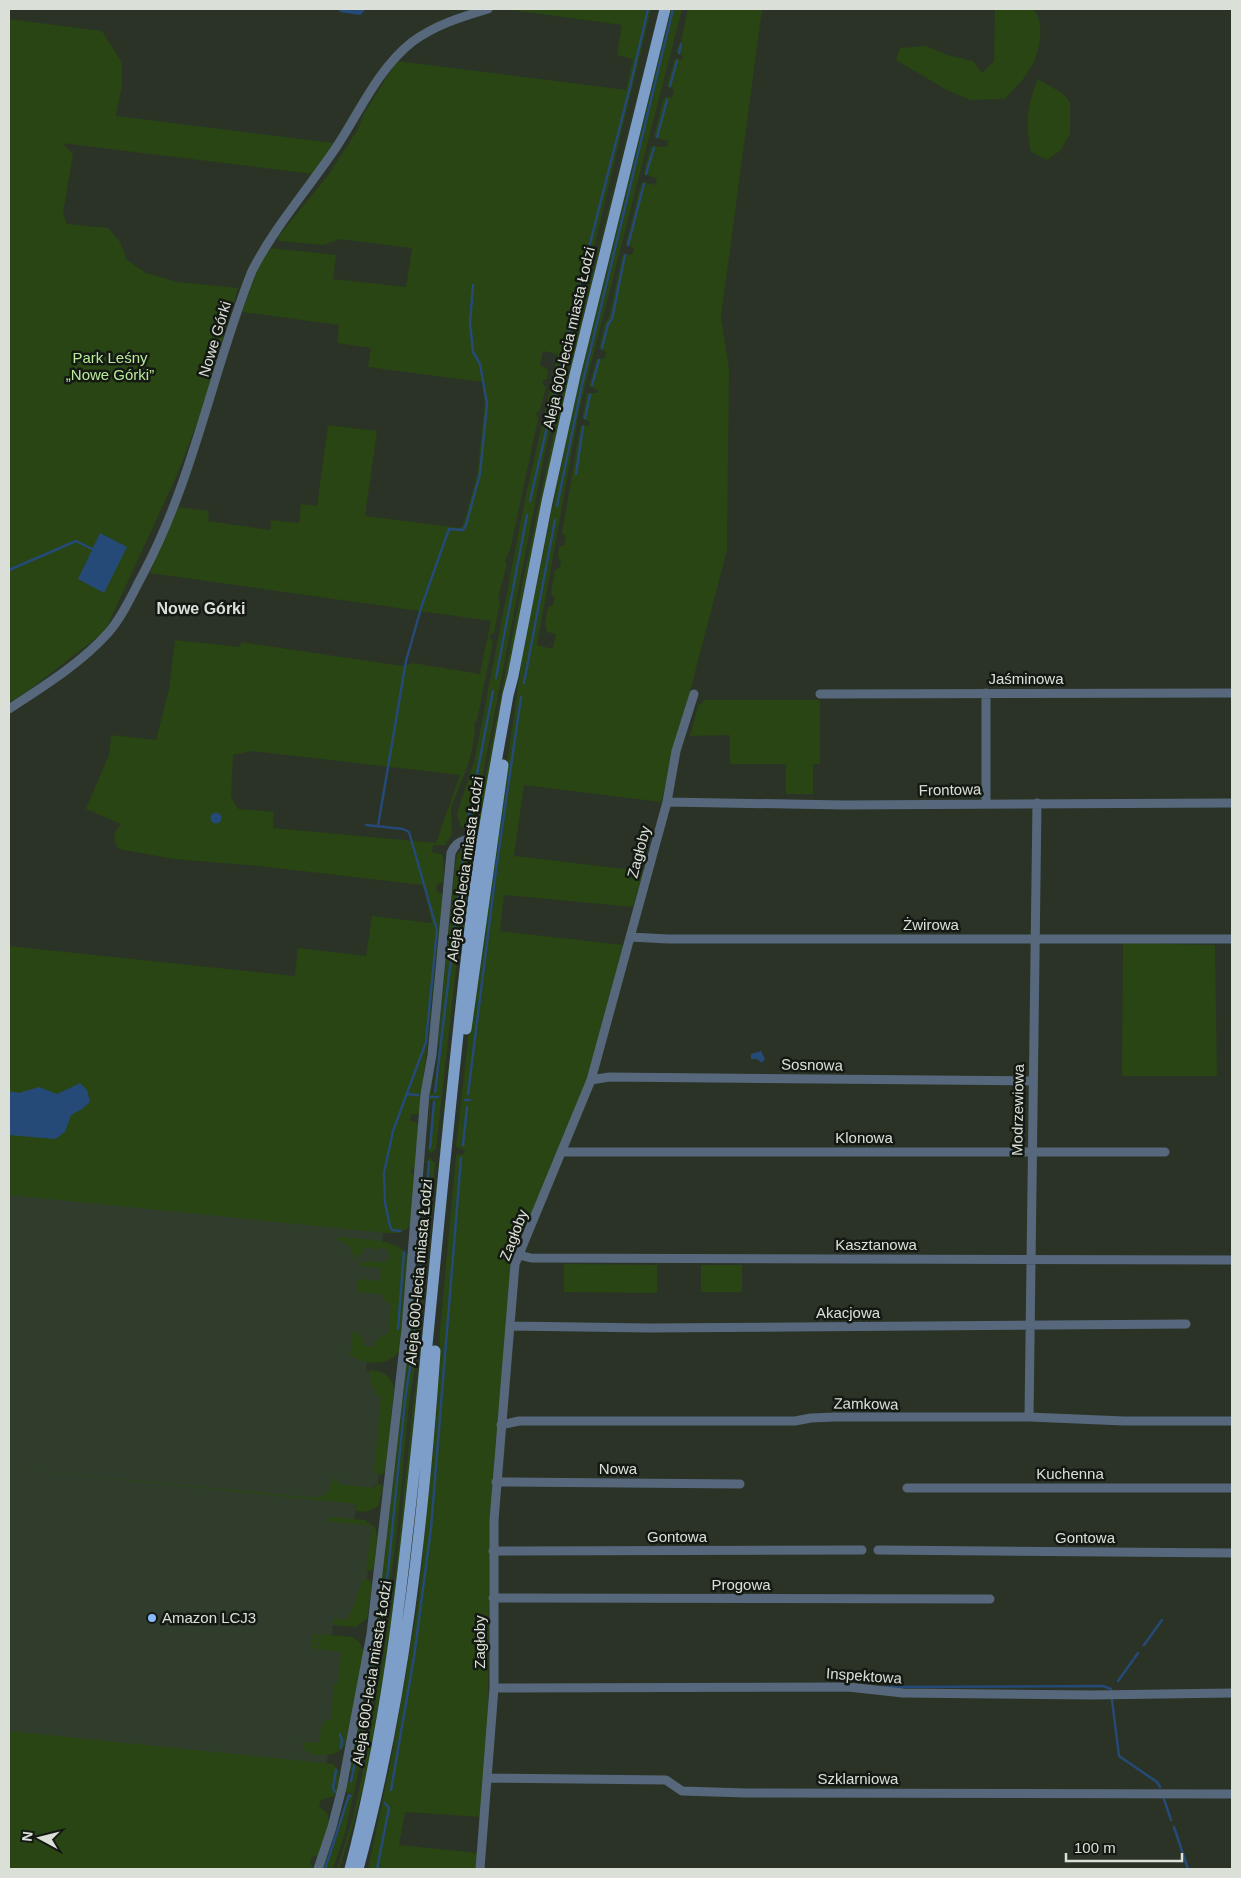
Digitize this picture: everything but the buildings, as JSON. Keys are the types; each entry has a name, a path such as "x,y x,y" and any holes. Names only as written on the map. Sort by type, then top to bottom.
{"main road":[{"name":"Aleja 600-lecia miasta Łodzi","path":"358,1869 390,1676 407,1550 446,1146 469,936 487,841 508,695 514,676 547,502 575,375 665,9"},
{"name":"Aleja 600-lecia miasta Łodzi","path":"350,1869 366,1821"},
{"path":"344,1869 366,1821"},
{"path":"365,1869 366,1821"}],"street":[{"name":"Nowe Górki","path":"9,709 76,663 100,641 121,616 154,552 177,500 252,271 267,243 337,145 377,82 400,53 426,33 450,21 488,9"},
{"path":"986,693 986,803"},
{"name":"Jaśminowa","path":"820,694 1232,693"},
{"name":"Zagłoby","path":"480,1869 494,1688 493,1551 496,1482 514,1272 519,1255 591,1080 667,802 676,751 694,694"},
{"name":"Frontowa","path":"667,802 844,805 1232,803"},
{"name":"Modrzewiowa","path":"1029,1417 1036,803"},
{"path":"318,1869 342,1788 371,1634 407,1319 425,1094 432,1055 451,853 461,840 487,841"},
{"name":"Żwirowa","path":"630,937 668,940 1232,939"},
{"name":"Sosnowa","path":"591,1080 619,1077 1032,1081"},
{"name":"Klonowa","path":"562,1152 1165,1152"},
{"name":"Kasztanowa","path":"519,1255 540,1258 1232,1260"},
{"name":"Akacjowa","path":"510,1326 659,1328 1186,1324"},
{"name":"Zamkowa","path":"501,1425 519,1421 795,1421 835,1417 1029,1417 1124,1421 1232,1421"},
{"name":"Nowa","path":"496,1482 740,1484"},
{"name":"Kuchenna","path":"907,1488 1232,1488"},
{"name":"Gontowa","path":"493,1551 862,1550"},
{"name":"Gontowa","path":"878,1550 1232,1553"},
{"name":"Progowa","path":"493,1598 990,1599"},
{"name":"Inspektowa","path":"494,1688 848,1687 903,1693 1093,1695 1232,1693"},
{"name":"Szklarniowa","path":"488,1778 666,1780 682,1791 746,1793 1232,1794"}],"shaded area":[{"path":"9,1190 384,1227 382,1245 400,1248 399,1341 371,1361 367,1361 366,1370 384,1380 378,1483 356,1504 354,1520 371,1524 374,1528 367,1578 370,1582 350,1626 333,1624 332,1636 347,1637 326,1767 9,1741"}],"green space":[{"path":"505,9 651,9 544,457 473,825 470,829 461,827 457,814 475,758 525,499 558,354 543,351 540,365 548,370 547,379 543,380 542,383 546,387 540,411 536,413 538,419 510,550 505,561 507,564 498,598 500,601 494,633 489,638 493,641 477,720 474,723 475,733 470,759 451,808 452,834 445,845 433,845 432,852 443,855 444,882 437,884 436,891 443,895 420,1112 418,1114 411,1114 410,1121 418,1123 416,1169 411,1169 411,1173 415,1174 411,1226 400,1233 387,1233 9,1195 9,946 295,976 298,948 366,956 372,916 432,923 423,885 259,866 174,859 119,849 114,836 121,824 86,809 109,755 111,735 156,740 169,689 175,640 240,647 241,642 402,666 413,663 480,674 491,621 150,573 178,507 209,511 208,521 270,530 271,520 299,523 301,504 317,506 328,425 377,431 365,516 460,528 463,526 477,475 485,402 482,382 368,367 371,348 337,343 339,325 242,312 259,265 271,248 336,255 333,279 406,287 412,248 339,239 324,245 279,241 278,237 329,174 358,129 363,115 397,61 626,90 633,59 617,55 622,25","holes":["252,751 460,775 436,843 273,828 274,812 238,809 231,797 233,755"]},
{"path":"671,9 682,9 580,407 537,645 553,649 556,634 547,632 545,622 548,607 553,605 555,598 551,594 555,570 560,567 561,561 558,558 559,546 564,546 566,537 562,533 580,428 582,425 589,426 590,422 582,418 587,393 597,393 598,390 589,386 596,360 605,358 606,352 599,348 605,323 609,318 622,257 624,254 632,255 634,248 626,244 640,187 643,182 655,185 657,178 646,175 644,172 650,149 652,146 667,147 668,141 654,137 663,100 666,97 672,98 674,90 667,86 674,61 676,58 682,60 683,56 676,52 681,42 688,9 762,9 721,317 729,369 727,550 661,802 524,785 514,856 643,871 633,907 504,895 500,931 623,945 587,1080 515,1256 495,1449 489,1580 488,1721 481,1817 405,1812 399,1845 478,1853 476,1869 368,1869 391,1761 418,1603 437,1406 440,1330 456,1155 464,1154 465,1150 456,1147 468,1039 523,651 572,411"},
{"path":"995,9 1033,9 1040,23 1040,41 1032,66 1005,99 970,100 945,89 896,60 900,48 926,46 947,55 973,61 982,73 994,61"},
{"name":"Park Leśny „Nowe Górki”","path":"9,19 102,31 122,63 122,85 116,116 333,143 313,174 62,143 73,154 63,213 67,224 108,228 120,242 127,260 146,273 177,282 238,288 202,410 177,475 105,631 28,691 9,702"},
{"path":"652,31 559,420 525,584 481,823 476,827 523,581 556,423"},
{"path":"1038,79 1062,93 1070,102 1070,134 1060,151 1047,160 1031,152 1028,132 1029,106"},
{"path":"705,700 820,700 820,764 813,764 813,794 786,794 786,764 730,764 730,735 690,736 698,706"},
{"path":"462,850 468,850 467,869 436,1149 431,1153 426,1148 431,1148 434,1102 431,1099 428,1134 430,1092 435,1062 431,1094 436,1091 441,1043 438,1042 455,866 457,855"},
{"path":"473,851 476,856 389,1646 370,1759 356,1814 339,1869 337,1869 353,1818 368,1747 394,1590 413,1407 423,1333 442,1130"},
{"path":"1123,943 1215,945 1217,1076 1122,1076"},
{"path":"430,1158 435,1163 419,1340 409,1404 396,1541 370,1718 364,1721 360,1716 373,1646 415,1281 419,1281 429,1163 425,1162"},
{"path":"338,1237 377,1240 396,1246 408,1256 400,1348 391,1359 370,1363 350,1355 353,1331 358,1333 363,1340 363,1346 374,1347 375,1342 382,1335 388,1335 391,1303 385,1302 381,1294 357,1292 358,1279 364,1280 365,1274 366,1280 380,1281 381,1268 361,1266 362,1262 376,1261 384,1263 389,1259 389,1253 385,1248 375,1250 363,1247 362,1255 357,1255 356,1265 351,1249 346,1244 337,1240"},
{"path":"564,1264 657,1265 657,1293 564,1292"},
{"path":"701,1265 742,1265 742,1292 701,1292"},
{"path":"370,1370 385,1374 391,1380 394,1388 386,1468 383,1474 379,1475 374,1472 381,1396 376,1395 375,1389 371,1385"},
{"path":"9,1468 314,1498 327,1494 334,1478 338,1479 337,1484 373,1488 379,1483 383,1487 379,1505 371,1510 355,1511 356,1504"},
{"path":"329,1517 365,1520 375,1527 377,1537 374,1569 366,1570 372,1526 327,1521"},
{"path":"363,1579 368,1579 372,1583 367,1619 355,1627 333,1625 333,1618 348,1620"},
{"path":"319,1634 316,1646 320,1646 321,1634 352,1637 359,1642 364,1652 346,1743 338,1752 327,1755 309,1753 304,1750 302,1742 320,1743 321,1725 324,1725 325,1719 331,1720 334,1683 338,1683 341,1652 311,1648 313,1635"},
{"path":"360,1727 366,1728 367,1732 345,1833 333,1869 322,1869 326,1859 329,1860 349,1797 352,1797 352,1794 345,1792 348,1781 352,1782 354,1772 349,1771 357,1730"},
{"path":"9,1731 333,1764 339,1771 338,1787 334,1796 321,1800 319,1807 327,1813 329,1821 318,1856 312,1857 310,1863 314,1869 9,1869"}],"water":[{"path":"338,9 366,9 360,15 340,12"},
{"path":"100,533 127,547 104,593 78,579"},
{"path":"214,813 218,813 221,818 220,822 214,823 211,820 211,816"},
{"path":"761,1051 765,1059 762,1063 757,1059 751,1059 751,1054"},
{"path":"80,1083 87,1090 90,1102 71,1115 65,1132 55,1139 9,1135 9,1091 19,1093 39,1087 57,1094"}],"waterway":[{"path":"530,501 582,275 648,9"},
{"path":"557,506 582,385 673,9"},
{"path":"679,53 681,44"},
{"path":"670,86 677,61"},
{"path":"657,137 667,100"},
{"path":"646,174 654,148"},
{"path":"628,245 644,184"},
{"path":"602,348 608,324 612,319 625,255"},
{"path":"378,826 406,661 422,605 449,529 463,530 466,525 480,474 487,404 480,364 473,352 470,323 473,285"},
{"path":"592,385 599,360"},
{"path":"585,418 590,395"},
{"path":"576,474 583,427"},
{"path":"496,678 527,515"},
{"path":"524,683 555,520"},
{"path":"9,570 76,541 92,549"},
{"path":"467,826 493,691"},
{"path":"468,1094 496,870 521,697"},
{"path":"366,825 403,829 409,832 437,930 426,1042 393,1131 384,1173 385,1203 390,1226 392,1230 400,1231"},
{"path":"435,1092 464,851"},
{"path":"407,1094 418,1095"},
{"path":"431,1097 438,1097"},
{"path":"465,1100 470,1100"},
{"path":"430,1148 434,1102"},
{"path":"463,1145 467,1107"},
{"path":"391,1790 414,1657 431,1528 461,1158"},
{"path":"364,1717 388,1572 405,1400 413,1348 429,1162"},
{"path":"398,1329 404,1252"},
{"path":"1144,1645 1162,1620"},
{"path":"1118,1681 1138,1653"},
{"path":"883,1687 1103,1686 1111,1689"},
{"path":"1112,1700 1119,1756 1157,1782 1160,1787"},
{"path":"351,1781 362,1731"},
{"path":"340,1734 342,1740 341,1748"},
{"path":"335,1792 333,1788 336,1770"},
{"path":"325,1869 349,1795 351,1796"},
{"path":"1164,1799 1171,1820"},
{"path":"377,1869 389,1808 385,1803"},
{"path":"1174,1827 1188,1869"}],"place":[{"name":"Amazon LCJ3","path":"152,1618"}],"district":[{"name":"Nowe Górki","path":"201,608"}]}
